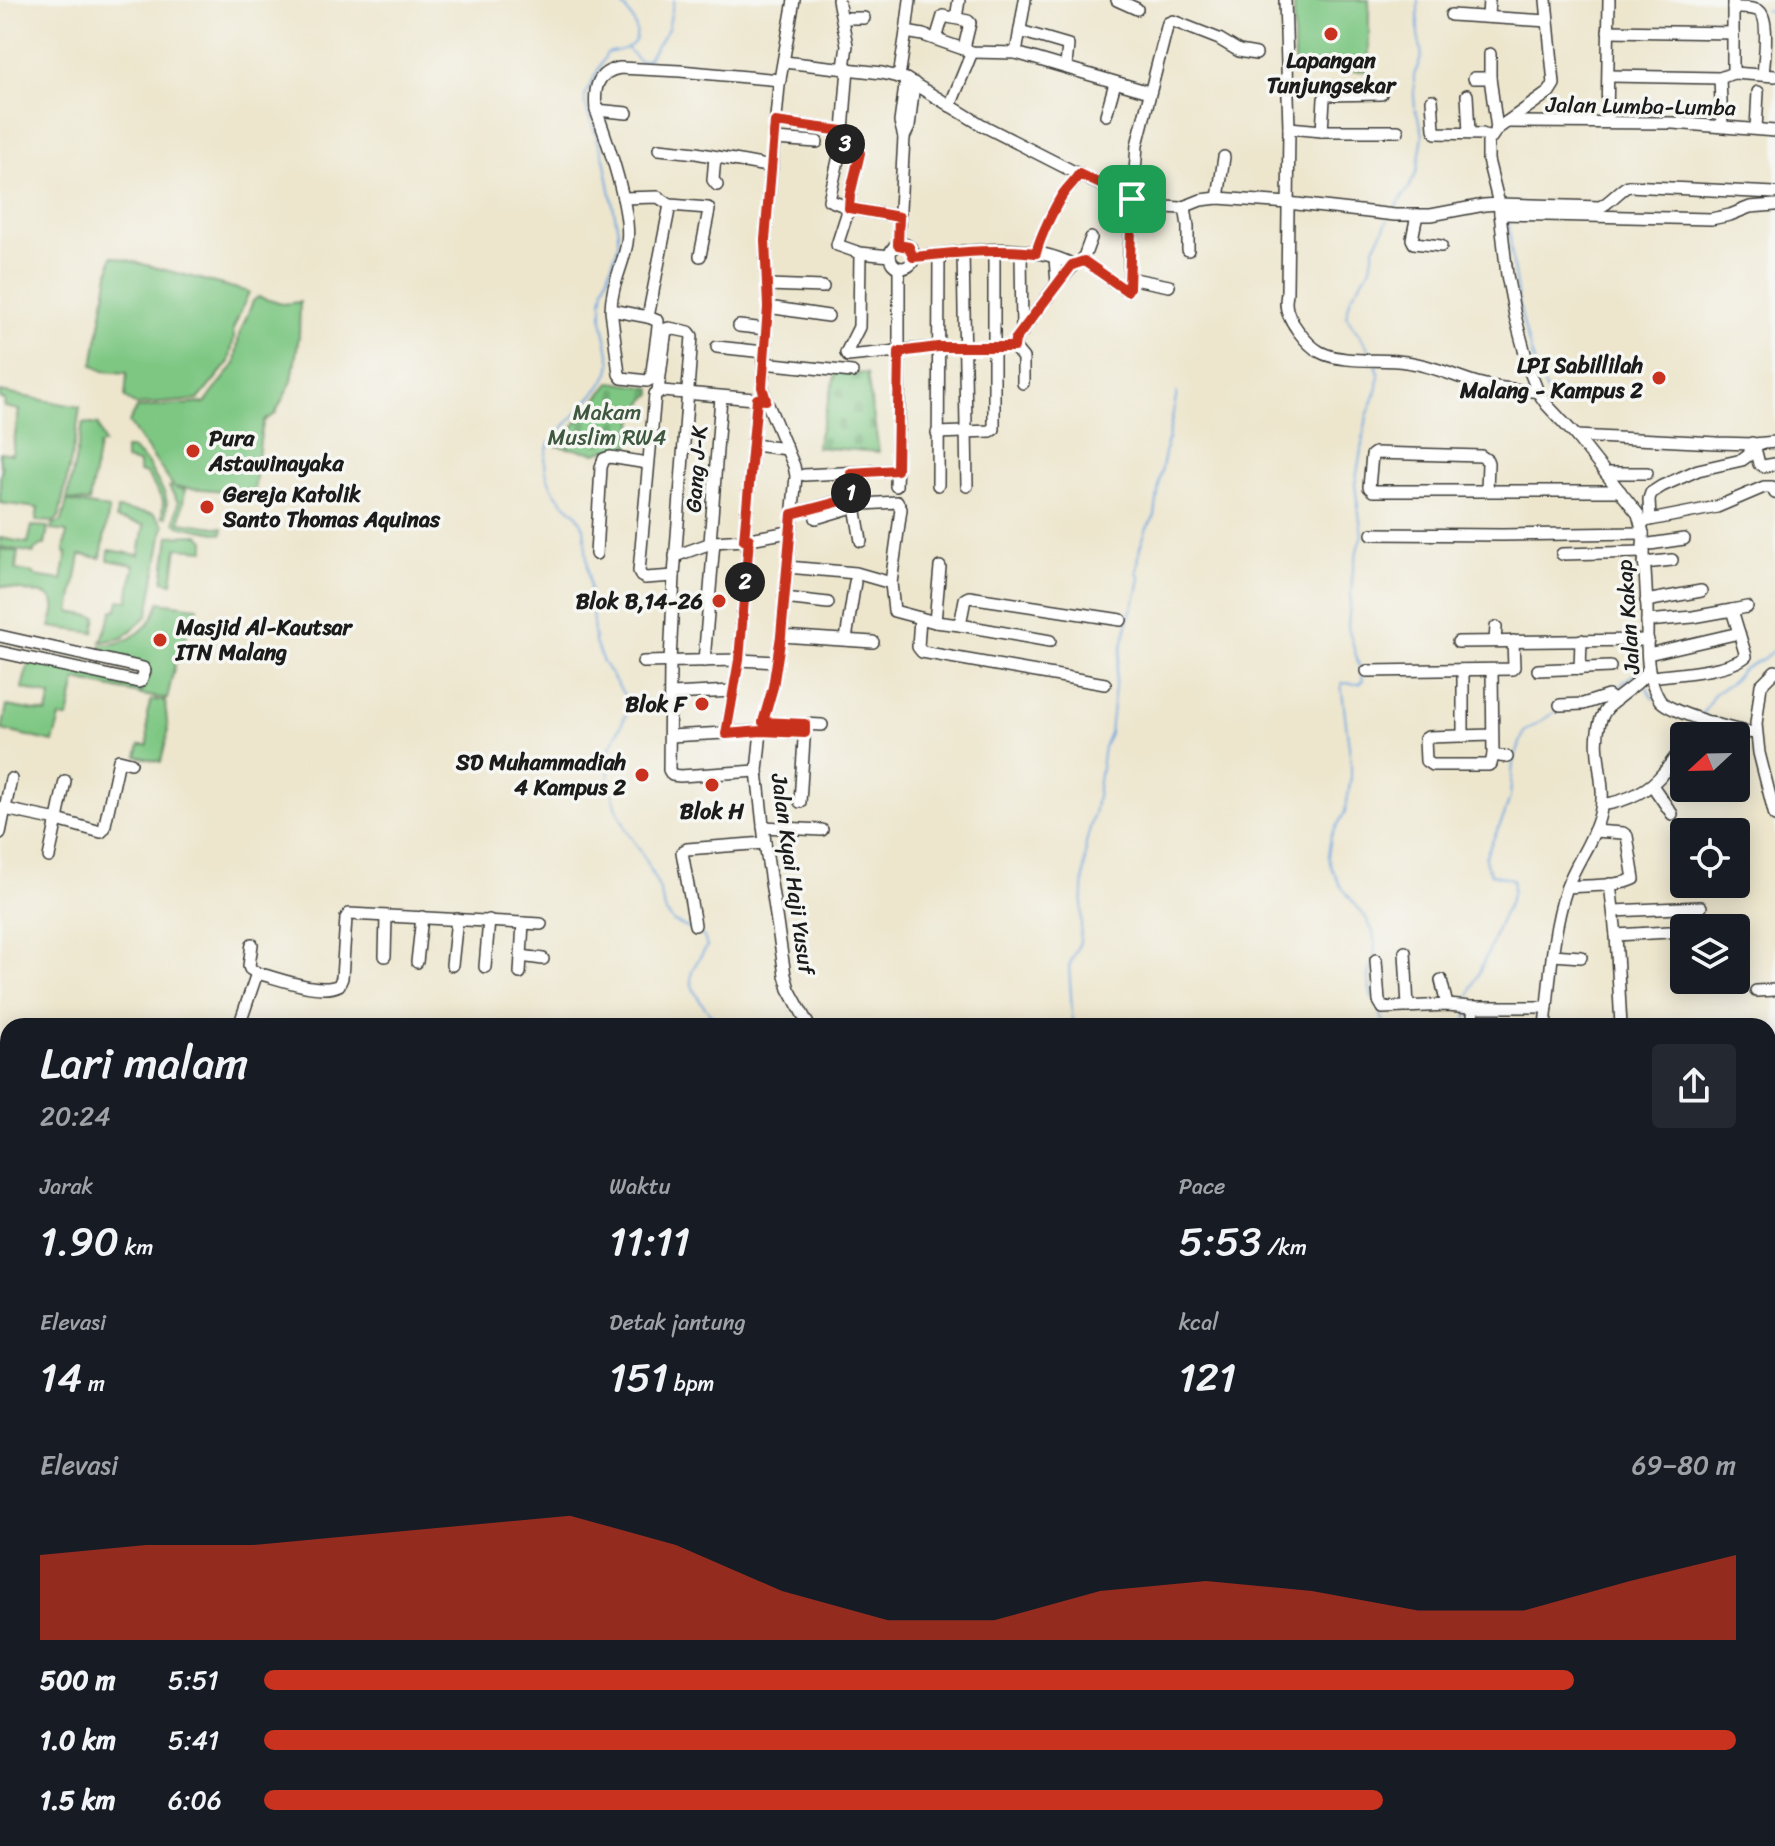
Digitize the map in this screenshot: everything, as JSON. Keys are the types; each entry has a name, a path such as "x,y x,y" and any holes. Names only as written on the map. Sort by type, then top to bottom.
{"street":[{"path":"726,734 739,660 753,445 761,400 768,307 765,240 775,122 794,0"},
{"path":"838,0 847,45 844,144 830,202 899,217"},
{"path":"898,245 904,137 910,122 906,32 910,0"},
{"path":"956,18 959,0"},
{"path":"1016,53 1025,0"},
{"path":"1117,0 1137,9"},
{"path":"1285,0 1289,128 1286,303 1290,316 1307,341 1322,353 1406,362 1495,387 1538,392"},
{"path":"1488,17 1489,0"},
{"path":"1546,0 1554,84 1549,92 1498,129 1488,145 1515,316 1538,392 1638,514 1644,539 1672,560"},
{"path":"1607,122 1609,0"},
{"path":"1609,76 1720,78 1733,73 1769,76 1763,15 1759,10 1733,4 1733,73"},
{"path":"1451,15 1548,21"},
{"path":"936,39 942,16 970,23 968,50 950,106"},
{"path":"842,18 864,18"},
{"path":"913,257 963,251 1036,253 1078,263 1127,291 1137,145 1169,22 1219,39 1239,51 1256,54"},
{"path":"1020,31 1068,45 1066,66"},
{"path":"1608,31 1733,33"},
{"path":"906,32 968,50 1016,53 1149,92"},
{"path":"1490,54 1490,78 1498,129"},
{"path":"784,62 882,73 906,80 982,125 1079,174 1132,199 1166,207 1185,207 1201,200 1218,198 1390,215 1439,215 1484,205 1500,209 1711,219 1750,207 1775,205"},
{"path":"611,310 657,320 651,379 643,382 620,376 611,310 627,243 627,230 623,198 596,110 597,85 605,73 620,68 780,80"},
{"path":"1474,78 1490,78"},
{"path":"1720,78 1722,126"},
{"path":"1106,115 1115,83"},
{"path":"1756,129 1758,92"},
{"path":"1322,131 1326,95 1381,94"},
{"path":"1467,95 1469,133"},
{"name":"Jalan Lumba-Lumba","path":"1432,100 1435,132 1439,134 1482,134 1498,129 1607,122 1673,123 1775,131"},
{"path":"596,110 627,113"},
{"path":"775,122 843,131"},
{"path":"1289,128 1398,131"},
{"path":"775,139 817,142"},
{"path":"844,144 852,144 860,153 849,208 837,245 860,253 890,256"},
{"path":"659,149 772,167"},
{"path":"715,157 713,181 717,185"},
{"path":"1218,198 1224,157"},
{"path":"1036,253 1064,193 1079,174"},
{"path":"1500,209 1600,207 1619,190 1643,185 1775,193"},
{"path":"1730,215 1731,191"},
{"path":"627,230 637,197"},
{"path":"623,198 658,197 670,205 709,210 700,256"},
{"path":"648,317 670,205"},
{"path":"1185,207 1188,250"},
{"path":"1417,215 1412,239 1414,243 1441,246"},
{"path":"1023,383 1023,358 1014,347 1015,340 1057,284 1084,257 1091,238"},
{"path":"898,245 909,247 913,257 909,266 899,268 892,264 890,256 892,249 898,245"},
{"path":"937,433 994,429 994,250"},
{"path":"963,251 967,486"},
{"path":"1021,251 1022,332"},
{"path":"860,253 859,327 846,354 848,356 938,347 1014,347"},
{"path":"938,485 939,255"},
{"path":"1055,258 1057,284"},
{"path":"896,486 899,268"},
{"path":"1130,278 1169,286"},
{"path":"768,285 823,287"},
{"path":"768,307 828,316"},
{"path":"739,326 766,329"},
{"path":"674,576 645,578 639,573 647,463 665,334 669,328 686,330 692,336 675,556 669,768 673,776 757,771"},
{"path":"717,347 852,372"},
{"path":"657,392 761,400"},
{"name":"Gang J-K","path":"704,661 721,397"},
{"name":"Jalan Kyai Haji Yusuf","path":"761,400 796,472 781,636 773,687 762,726 757,771 786,983 805,1018"},
{"path":"1576,436 1753,444 1775,442"},
{"path":"1753,444 1761,465 1775,464"},
{"path":"1644,539 1651,493 1698,470 1742,460 1749,455 1753,444"},
{"path":"753,445 787,449"},
{"path":"1487,490 1488,463 1481,456 1372,455 1369,487 1373,491 1620,491"},
{"path":"596,554 604,459 610,457 647,463"},
{"path":"804,475 897,470"},
{"path":"792,514 849,499 851,473"},
{"path":"1606,473 1647,473"},
{"path":"1562,554 1644,539 1764,487 1772,487 1775,493"},
{"path":"816,518 863,504 896,502 901,506 891,583 894,611 935,622 1050,641"},
{"path":"855,506 861,541"},
{"path":"675,556 712,543 789,532"},
{"path":"1372,534 1684,539"},
{"name":"Jalan Kakap","path":"1644,539 1648,640 1645,677 1664,705 1743,732 1756,733"},
{"path":"787,567 856,573 891,583"},
{"path":"935,622 940,567"},
{"path":"846,639 855,582"},
{"path":"1646,601 1701,591"},
{"path":"960,625 965,599 969,597 1121,620"},
{"path":"784,598 828,603"},
{"path":"1647,621 1693,617 1747,607"},
{"path":"1560,705 1612,699 1645,677 1713,668 1745,659 1732,610"},
{"path":"920,618 918,647 922,652 1105,684"},
{"path":"1495,641 1496,627"},
{"path":"1648,654 1739,633"},
{"path":"0,636 143,668 145,671 139,682 0,652"},
{"path":"781,636 873,642"},
{"path":"1580,669 1581,640"},
{"path":"1458,642 1648,640"},
{"path":"1367,671 1513,668 1513,641"},
{"path":"643,662 777,662"},
{"path":"1538,670 1610,667"},
{"path":"1463,670 1463,736"},
{"path":"1492,670 1493,755 1492,762 1489,765 1436,765 1427,762 1425,738 1492,735"},
{"path":"1775,671 1760,687 1756,733 1775,816"},
{"path":"671,694 733,691"},
{"path":"1546,1018 1560,911 1602,805 1599,727 1612,699"},
{"path":"670,736 726,734 762,726 805,729 822,725"},
{"path":"800,802 805,729"},
{"path":"1493,755 1507,757"},
{"path":"3,808 102,831 119,760 131,763"},
{"path":"1602,805 1637,795 1652,785 1670,766"},
{"path":"0,833 11,779"},
{"path":"49,857 65,781"},
{"path":"1652,785 1672,814"},
{"path":"763,827 822,830"},
{"path":"1567,887 1631,881 1635,877 1628,837 1623,833 1594,831"},
{"path":"695,925 682,852 687,849 765,843"},
{"path":"1610,884 1621,1018"},
{"path":"1614,911 1701,907"},
{"path":"349,916 541,924"},
{"path":"349,916 350,958"},
{"path":"252,944 249,966 257,973 317,988 336,987 342,978 349,916"},
{"path":"385,956 386,917"},
{"path":"417,962 422,917"},
{"path":"452,965 457,919"},
{"path":"485,967 489,920"},
{"path":"520,973 523,923"},
{"path":"1616,935 1669,932"},
{"path":"1405,952 1408,1007"},
{"path":"1553,955 1581,957"},
{"path":"521,956 543,959"},
{"path":"1376,960 1381,1007 1547,1007"},
{"path":"242,1018 257,973"},
{"path":"1441,980 1447,1005"},
{"path":"1756,991 1775,990"},
{"path":"1470,1007 1471,1018"}],"green space":[{"name":"Lapangan Tunjungsekar","path":"1294,0 1369,0 1369,71 1294,69"},
{"path":"112,256 249,292 233,329 229,362 198,400 136,405 125,398 127,373 103,371 93,365"},
{"path":"258,297 283,304 300,302 299,336 292,381 275,414 264,421 254,493 174,487 185,490 180,522 223,528 222,534 179,526 175,522 178,502 169,487 173,486 129,423 137,408 205,403 235,364 239,335 253,301"},
{"path":"836,372 867,374 879,452 816,447"},
{"name":"Makam Muslim RW4","path":"611,382 652,388 652,394 640,406 634,420 629,451 608,449 596,453 557,446"},
{"path":"0,392 80,407 59,517 54,522 36,521 38,508 0,503 0,452 12,454 19,410 4,407 5,400 0,399"},
{"path":"83,423 98,425 104,443 99,446 89,502 67,500"},
{"path":"125,449 132,449 147,463 165,494 166,517 162,516 163,501 147,474 139,472 139,463 125,460"},
{"path":"67,501 109,509 101,558 80,555 70,612 97,617 94,633 50,627 54,609 50,598 0,586 0,549 18,552 16,570 62,580 67,532 51,530 52,525 62,521"},
{"path":"117,509 154,514 164,525 148,615 123,638 101,642 119,600 128,601 134,565 108,560 109,550 139,555 144,525 116,519"},
{"path":"32,526 48,527 45,545 34,550 34,553 0,547 0,538 28,543"},
{"path":"199,535 205,540 205,550 177,548 172,583 163,581 169,536"},
{"path":"159,602 198,607 175,664 167,699 141,695 148,669 99,655 101,645 121,642 145,627"},
{"path":"29,661 142,685 140,694 76,680 68,718 60,718 53,742 2,730 7,706 47,713 51,696 22,688"},
{"path":"151,700 165,701 168,733 161,762 137,756 140,745 148,745 147,714"}],"waterway":[{"path":"588,0 621,5 636,27 632,44 607,53 585,95 585,104 604,158 618,231 618,246 602,302 602,319 611,363 609,373 599,388 549,444 546,469 556,494 578,516 584,528 595,643 626,698 626,715 608,752 609,781 617,809 646,860 666,913 674,922 704,937 707,947 691,976 697,996 714,1018"},
{"path":"628,49 639,61 647,60 668,29 674,0"},
{"path":"1393,211 1417,171 1423,135 1414,95 1414,75 1422,56 1418,35 1418,0"},
{"path":"1765,10 1775,14"},
{"path":"1373,355 1346,316 1351,297 1371,267 1374,248 1388,220"},
{"path":"1509,221 1521,314 1534,360 1552,401"},
{"path":"1374,957 1373,932 1340,885 1328,856 1331,836 1345,812 1351,777 1341,683 1360,684 1363,680 1348,627 1353,569 1362,535 1355,485 1367,416 1378,388 1376,365"},
{"path":"1072,1018 1069,966 1080,942 1086,843 1095,809 1104,747 1110,733 1117,667 1140,578 1137,572 1140,547 1155,516 1177,393"},
{"path":"1702,715 1714,694 1731,683 1742,670 1775,649"},
{"path":"1616,692 1624,681 1637,672 1639,675"},
{"path":"1645,684 1653,699"},
{"path":"1468,1001 1513,891 1512,879 1491,874 1485,857 1510,797 1513,763 1524,732 1558,710"},
{"path":"1372,963 1369,982 1373,1000"},
{"path":"1467,1018 1468,1011"},
{"path":"1380,1012 1382,1018"}],"place":[{"name":"Lapangan Tunjungsekar","path":"1331,34"},
{"name":"LPI Sabillilah Malang - Kampus 2","path":"1659,378"},
{"name":"Pura Astawinayaka","path":"193,451"},
{"name":"Gereja Katolik Santo Thomas Aquinas","path":"207,507"},
{"name":"Blok B,14-26","path":"719,601"},
{"name":"Masjid Al-Kautsar ITN Malang","path":"160,640"},
{"name":"Blok F","path":"702,704"},
{"name":"SD Muhammadiah 4 Kampus 2","path":"642,775"},
{"name":"Blok H","path":"712,785"}],"route":[{"path":"775,122 843,131 844,144 852,144 860,153 849,208 899,217 898,245 909,247 913,257 963,251 1036,253 1064,193 1079,174 1132,199 1127,291 1084,261 1072,265 1015,340 1014,347 938,347 899,352 897,470 851,473 851,498 792,514 781,636 773,687 763,722 805,724 805,733 761,731 726,734 739,660 749,539 744,540 757,399 766,400 762,387 768,307 765,240 775,122"}]}
